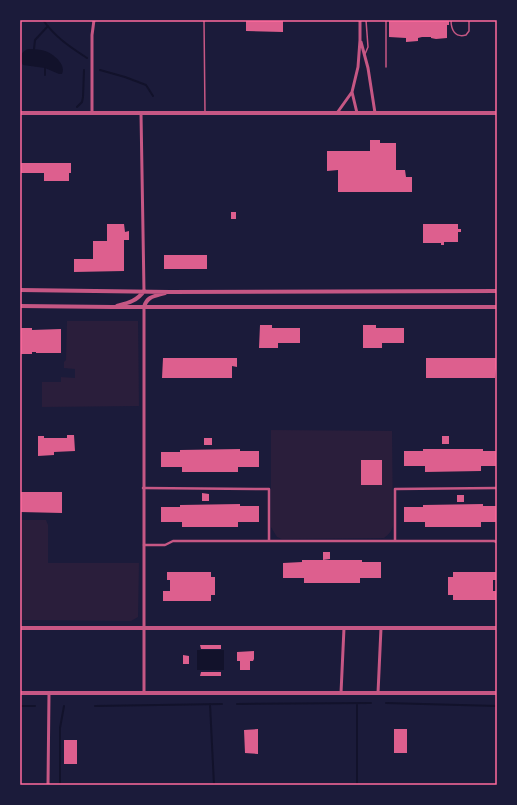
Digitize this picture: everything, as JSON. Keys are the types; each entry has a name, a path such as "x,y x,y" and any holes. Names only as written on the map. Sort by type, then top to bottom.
{"street":[{"path":"92,113 92,35 94,20"},
{"path":"337,113 352,92 358,68 360,20"},
{"path":"360,40 372,90 375,113"},
{"path":"352,92 357,113"},
{"path":"20,113 497,113"},
{"path":"113,307 134,301 140,297 144,291 141,113"},
{"path":"20,290 170,292 497,291"},
{"path":"144,693 144,307 149,298 170,292"},
{"path":"20,306 497,307"},
{"path":"144,488 269,489 269,540"},
{"path":"395,540 395,489 497,488"},
{"path":"144,545 165,545 173,541 269,540 497,542"},
{"path":"20,628 497,628"},
{"path":"341,693 344,628"},
{"path":"378,693 381,628"},
{"path":"20,693 497,693"},
{"path":"48,785 49,693"}],"lane":[{"path":"204,20 205,113"},
{"path":"365,56 368,47 366,20"},
{"path":"386,20 386,67"},
{"path":"452,20 453,30 461,37 466,35 469,31 469,20"}],"shaded area":[{"path":"28,49 38,49 53,55 62,66 62,74 45,68 23,65 21,56"},
{"path":"67,321 138,321 139,406 42,407 42,382 61,382 61,377 75,378 75,369 64,368 64,362 66,360"},
{"path":"271,430 392,431 393,525 389,534 384,538 282,539 277,537 271,527"},
{"path":"20,520 46,520 48,525 48,563 139,563 138,617 131,621 20,620"},
{"path":"197,650 224,650 224,670 197,670"}],"building":[{"path":"246,20 283,20 283,32 246,31"},
{"path":"389,20 449,20 449,25 447,25 447,38 436,39 431,37 422,37 418,38 418,41 406,42 406,38 389,37"},
{"path":"370,140 380,140 380,143 396,143 396,170 405,170 406,177 412,177 412,192 338,192 338,170 327,171 327,151 370,151"},
{"path":"20,163 71,163 69,181 44,181 44,173 20,173"},
{"path":"231,212 236,212 236,219 231,219"},
{"path":"107,224 124,224 125,232 129,231 129,240 124,240 124,271 74,272 74,259 93,259 93,241 107,241"},
{"path":"423,224 458,224 458,229 461,229 461,232 458,232 458,242 444,242 444,245 441,245 441,243 423,243"},
{"path":"164,255 207,255 207,269 164,269"},
{"path":"260,325 272,325 272,328 300,328 300,343 278,343 278,348 259,348"},
{"path":"363,325 376,325 376,328 404,328 404,343 382,343 382,348 363,348"},
{"path":"20,328 32,328 32,330 61,329 61,353 32,352 32,354 20,354"},
{"path":"163,358 237,358 237,367 232,366 232,378 162,378"},
{"path":"426,358 497,358 495,378 426,378"},
{"path":"67,435 74,435 75,451 54,452 54,455 38,456 38,436 44,436 44,438 67,438"},
{"path":"442,436 449,436 449,444 442,444"},
{"path":"204,438 212,438 212,445 204,445"},
{"path":"240,449 240,451 259,451 259,467 238,467 238,472 182,472 182,467 161,467 161,452 180,452 180,450"},
{"path":"423,449 483,449 483,451 497,451 497,466 481,466 481,471 425,472 425,466 404,466 404,451 423,451"},
{"path":"361,460 382,460 382,485 361,485"},
{"path":"20,492 62,492 62,513 20,512"},
{"path":"202,493 209,494 209,501 202,501"},
{"path":"457,495 464,495 464,502 457,502"},
{"path":"240,504 240,506 259,506 259,522 238,522 238,527 182,527 182,522 161,522 161,507 180,507 180,505"},
{"path":"483,504 483,506 497,506 497,522 481,522 481,527 425,527 425,522 404,522 404,507 423,507 423,505"},
{"path":"323,552 330,552 330,559 323,560"},
{"path":"302,560 362,560 362,562 381,562 381,578 360,578 360,583 304,583 304,578 283,578 283,563 302,562"},
{"path":"167,572 211,572 211,577 215,577 215,595 211,595 211,601 163,601 163,591 170,591 170,580 167,580"},
{"path":"453,572 496,572 496,580 493,580 493,591 497,591 497,600 453,600 453,595 448,595 448,577 453,577"},
{"path":"200,645 221,645 221,649 201,649"},
{"path":"254,651 254,659 253,661 250,661 250,670 240,670 240,661 237,661 237,652"},
{"path":"183,655 189,656 189,664 183,664"},
{"path":"201,672 221,672 221,676 200,676"},
{"path":"258,729 258,754 245,753 244,730"},
{"path":"394,729 407,729 407,753 394,753"},
{"path":"64,740 77,740 77,764 64,764"}],"waterway":[{"path":"43,20 58,37 87,58"},
{"path":"34,49 35,40 48,26"},
{"path":"45,68 45,75"},
{"path":"77,107 82,102 83,97 84,70"},
{"path":"100,70 146,85 153,96"},
{"path":"237,704 371,703"},
{"path":"386,703 497,706"},
{"path":"210,704 214,785"},
{"path":"95,706 222,704"},
{"path":"357,704 357,785"},
{"path":"20,706 35,706"},
{"path":"60,785 60,728 64,706"}]}
